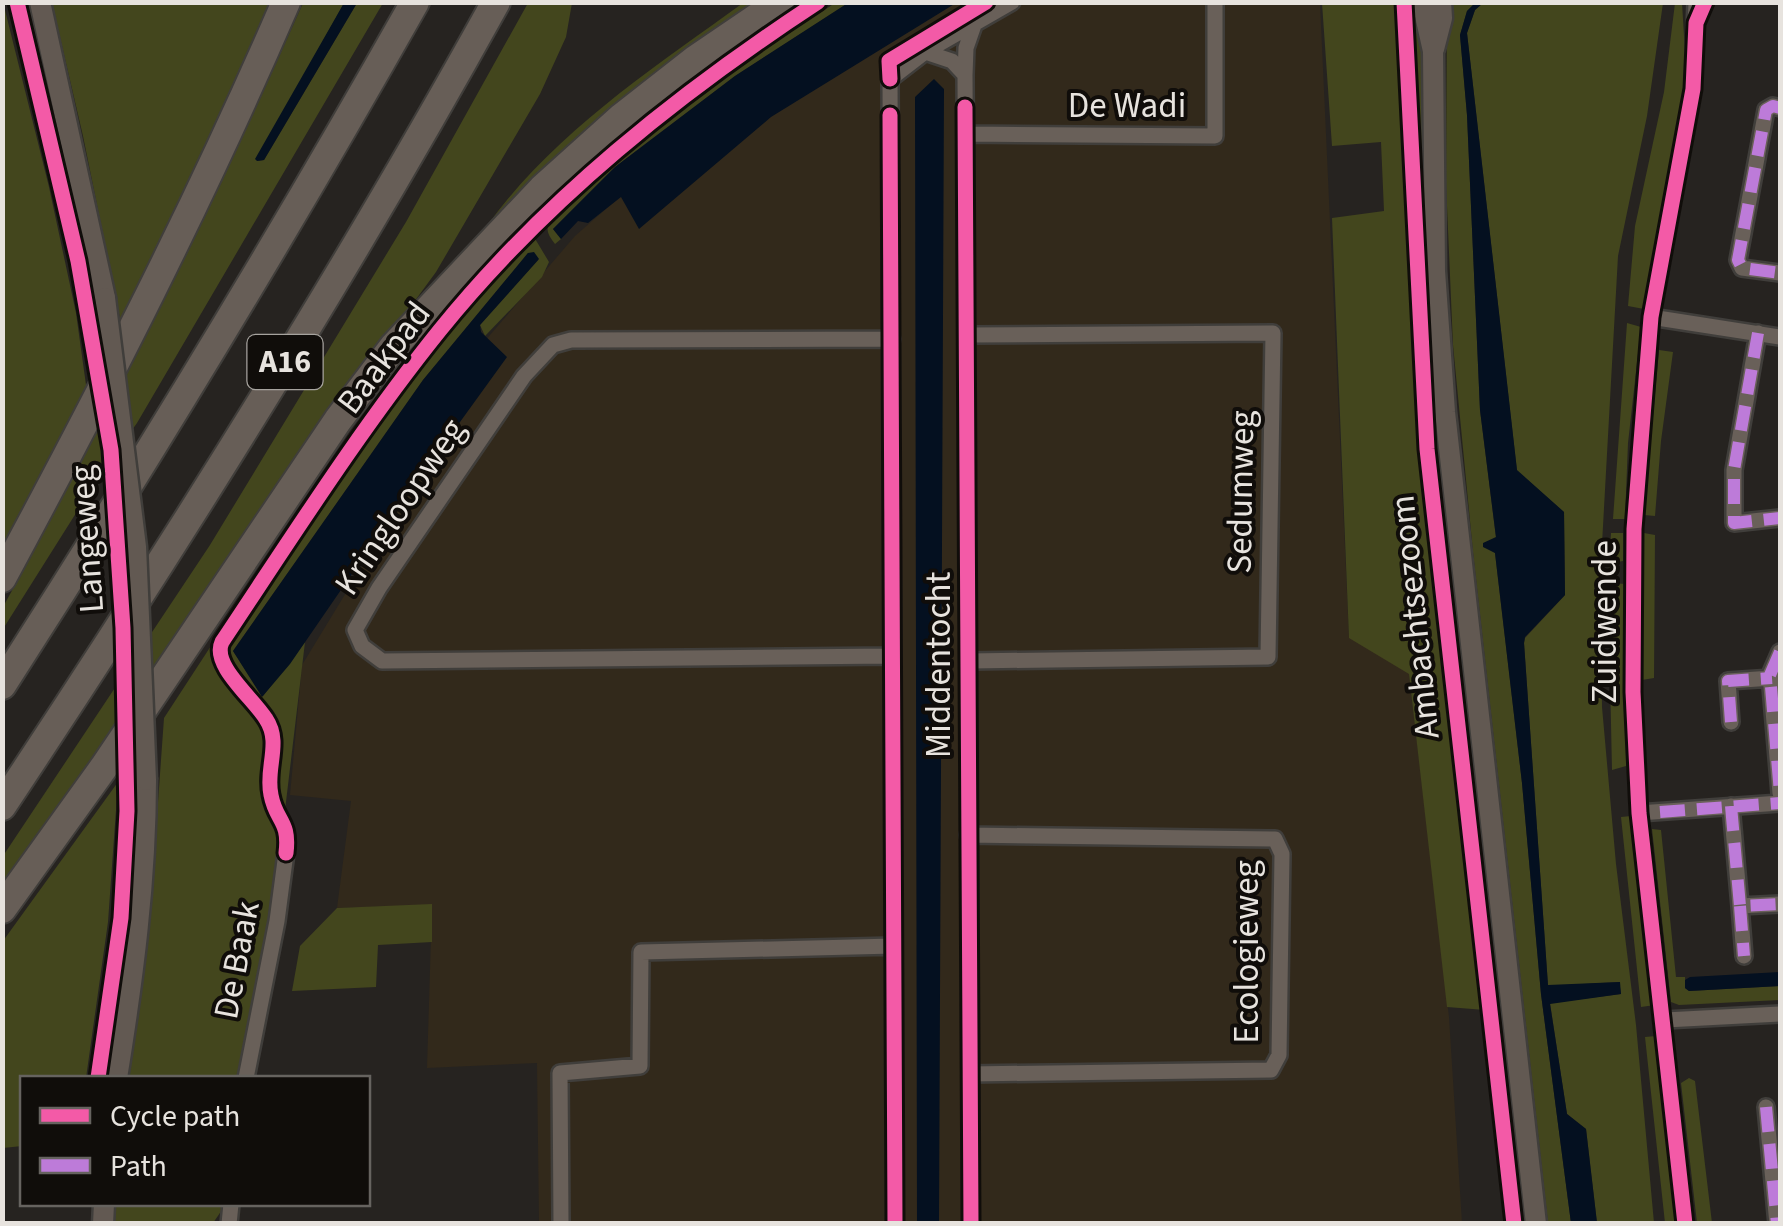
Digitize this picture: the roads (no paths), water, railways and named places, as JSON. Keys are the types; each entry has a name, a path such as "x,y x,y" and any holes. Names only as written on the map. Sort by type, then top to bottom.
{"highway":[{"path":"2,578 148,300 286,2"},
{"name":"A16","path":"2,685 175,414 310,189 415,2"},
{"name":"A16","path":"2,806 232,450 427,127 496,2"},
{"name":"A16","path":"2,909 104,767 338,420 394,346 542,189 622,117 696,59 780,2"}],"street":[{"name":"Langeweg","path":"40,2 105,298 136,547 146,780 143,888 138,947 117,1076"},
{"name":"Middentocht","path":"895,1224 890,79 925,52 1012,2"},
{"name":"De Wadi","path":"966,134 1214,136 1215,2"},
{"name":"Ambachtsezoom","path":"1422,2 1433,51 1435,272 1445,412 1536,1224"},
{"name":"Ambachtsezoom","path":"1433,51 1442,18 1441,2"},
{"name":"Zuidwende","path":"1685,1224 1639,814 1633,692 1634,529 1659,262 1693,88 1696,2"},
{"name":"Middentocht","path":"971,1224 965,75 966,48 974,26"},
{"path":"925,52 952,60 965,75"},
{"path":"1780,108 1772,106 1766,110 1738,260 1742,268 1780,274"},
{"path":"1652,317 1780,336"},
{"name":"Sedumweg","path":"968,335 1273,333 1268,657 970,661"},
{"path":"1758,333 1734,470 1734,523 1780,518"},
{"name":"Kringloopweg","path":"891,656 382,661 362,646 355,630 524,376 553,346 570,340 892,338"},
{"path":"1780,652 1772,678 1780,793"},
{"path":"1730,722 1728,681 1772,678"},
{"path":"1639,814 1780,803"},
{"path":"1731,806 1744,956"},
{"name":"Ecologieweg","path":"968,834 1275,840 1282,854 1279,1055 1271,1070 970,1074"},
{"name":"De Baak","path":"246,1076 277,921 286,853"},
{"path":"1740,906 1780,904"},
{"path":"561,1224 560,1073 640,1066 641,952 894,946"},
{"path":"1665,1020 1780,1014"},
{"path":"1766,1107 1776,1167 1777,1224"}],"water":[{"path":"344,3 357,3 264,160 257,161 255,159"},
{"path":"848,3 956,3 771,117 639,229 621,197 588,223 578,221 561,239 553,229 615,167 735,76"},
{"path":"1475,3 1483,3 1475,10 1467,33 1517,470 1564,512 1565,595 1525,637 1524,643 1548,985 1620,982 1621,994 1550,1004 1567,1114 1586,1129 1597,1223 1571,1223 1541,994 1495,553 1483,547 1483,543 1496,537 1480,410 1460,35 1467,11"},
{"path":"934,79 944,89 939,1223 917,1224 915,97"},
{"path":"534,252 539,259 480,325 481,332 507,357 290,664 262,697 233,651 423,380 528,253"},
{"path":"1780,972 1780,986 1689,991 1685,988 1685,980 1690,977"}]}
